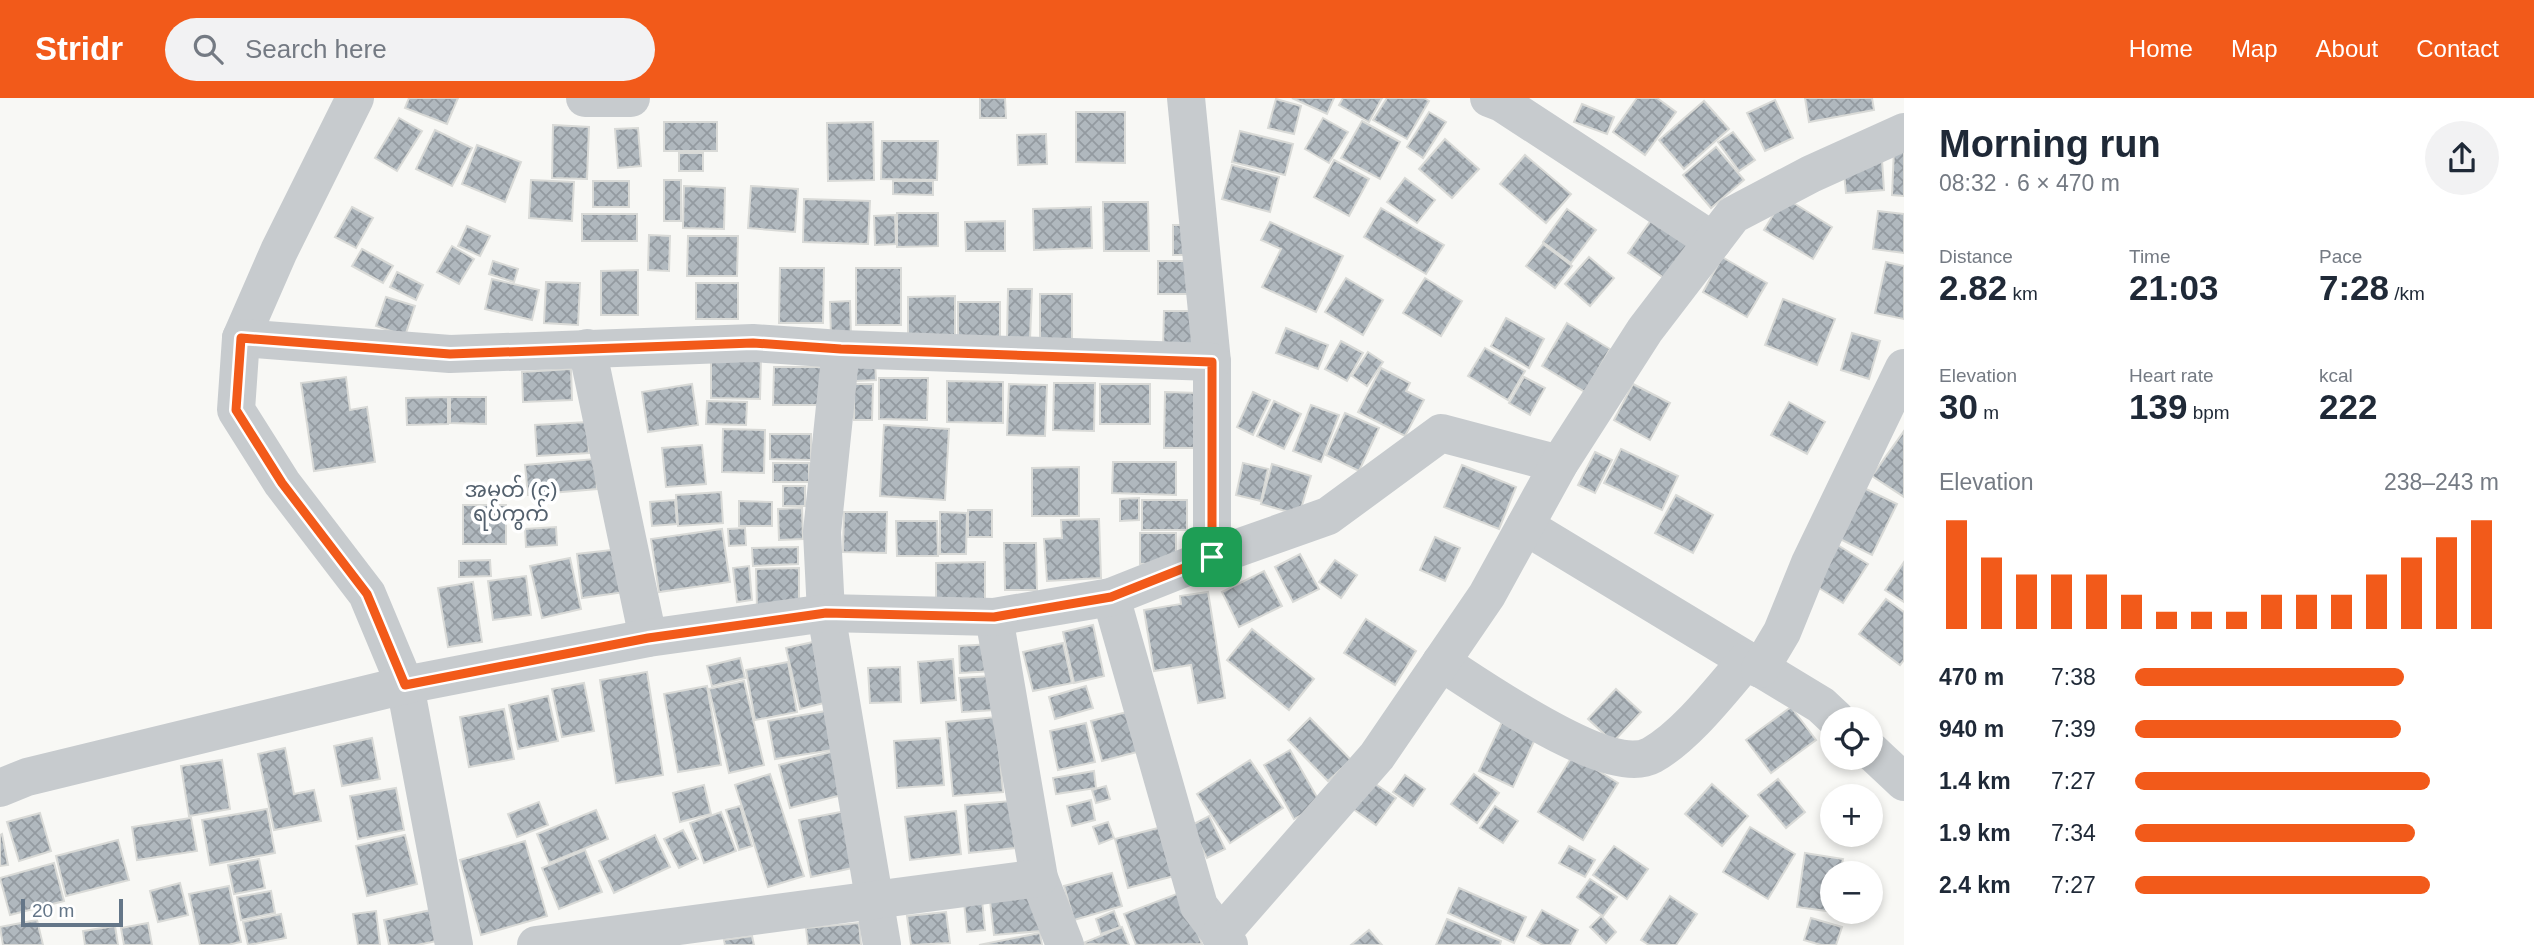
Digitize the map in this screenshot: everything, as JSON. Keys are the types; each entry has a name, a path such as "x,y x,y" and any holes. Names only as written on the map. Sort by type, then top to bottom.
{"street":[{"path":"355,98 279,251 241,338 236,410 282,483 367,594 405,685 454,945"},
{"path":"586,98 631,98"},
{"path":"1186,98 1212,362 1212,557"},
{"path":"1489,98 1502,103 1713,241"},
{"path":"1111,597 1199,906 1224,940 1377,756 1487,595 1559,464 1645,330 1734,215 1811,174 1904,132"},
{"path":"241,338 450,354 753,343 841,349 1212,362"},
{"path":"587,348 648,638"},
{"path":"841,349 822,532 826,613 882,945"},
{"path":"1441,662 1522,714 1581,745 1623,758 1650,756 1701,714 1754,664 1782,632 1810,563 1904,368"},
{"path":"0,788 27,777 405,685 648,638 826,613 994,617 1111,597 1212,557 1328,516 1441,433 1559,464"},
{"path":"1525,526 1823,707"},
{"path":"994,617 1039,878 1065,945"},
{"path":"1883,762 1904,782"},
{"path":"536,945 1039,878"}],"building":[{"path":"409,98 458,98 447,124 405,108"},
{"path":"980,98 1005,98 1006,118 980,118"},
{"path":"1292,98 1334,98 1327,114"},
{"path":"1343,98 1382,98 1369,122 1339,105"},
{"path":"1387,98 1424,98 1429,101 1407,139 1373,120"},
{"path":"1637,98 1657,98 1676,112 1645,155 1613,132"},
{"path":"1805,98 1872,98 1874,110 1809,122"},
{"path":"1276,99 1301,106 1294,134 1268,128"},
{"path":"1775,100 1793,138 1765,151 1747,113"},
{"path":"1704,101 1729,129 1684,169 1659,140"},
{"path":"1582,104 1614,117 1607,134 1574,122"},
{"path":"1076,112 1125,112 1125,163 1076,162"},
{"path":"1429,112 1446,122 1423,158 1407,147"},
{"path":"399,118 422,131 397,171 375,158"},
{"path":"1323,118 1348,132 1329,163 1305,149"},
{"path":"1362,121 1400,142 1380,179 1341,158"},
{"path":"664,122 717,122 717,151 664,151"},
{"path":"873,122 874,180 828,181 827,123"},
{"path":"553,125 589,127 587,179 552,178"},
{"path":"638,128 641,166 618,168 615,129"},
{"path":"435,130 472,148 452,186 416,169"},
{"path":"1240,131 1293,144 1285,175 1232,162"},
{"path":"1733,132 1755,160 1739,171 1718,142"},
{"path":"1046,134 1047,164 1018,165 1017,135"},
{"path":"1445,139 1479,169 1452,198 1419,169"},
{"path":"882,141 938,141 937,180 881,179"},
{"path":"477,145 521,162 505,202 462,184"},
{"path":"1716,147 1744,180 1711,208 1683,175"},
{"path":"1894,149 1904,149 1904,196 1892,195"},
{"path":"679,153 703,153 703,171 679,171"},
{"path":"1525,155 1571,194 1546,223 1500,184"},
{"path":"1334,160 1369,179 1349,216 1314,197"},
{"path":"1882,160 1884,190 1846,193 1843,163"},
{"path":"1232,165 1279,177 1270,212 1222,199"},
{"path":"1405,178 1435,200 1417,223 1387,202"},
{"path":"531,180 574,182 572,221 529,218"},
{"path":"664,180 681,180 681,221 664,221"},
{"path":"593,181 629,181 629,207 593,207"},
{"path":"893,181 933,181 933,195 893,194"},
{"path":"684,186 725,188 724,229 683,228"},
{"path":"751,186 798,189 795,232 748,228"},
{"path":"1784,197 1832,227 1813,259 1764,230"},
{"path":"804,199 870,201 868,244 803,242"},
{"path":"1103,202 1148,202 1149,251 1104,251"},
{"path":"352,207 373,218 356,248 335,237"},
{"path":"1091,207 1092,248 1034,250 1033,209"},
{"path":"1381,208 1444,245 1426,274 1364,237"},
{"path":"1567,209 1596,230 1571,263 1543,242"},
{"path":"1878,211 1904,214 1904,253 1873,249"},
{"path":"897,213 938,213 938,246 897,247"},
{"path":"582,214 637,214 637,241 582,241"},
{"path":"895,215 896,244 875,245 874,216"},
{"path":"1654,216 1693,244 1667,280 1628,253"},
{"path":"1005,221 1005,251 966,251 965,222"},
{"path":"1270,222 1343,256 1316,312 1262,287 1281,249 1261,240"},
{"path":"1173,225 1194,225 1194,255 1173,255"},
{"path":"467,226 490,236 480,256 458,246"},
{"path":"649,235 670,236 669,271 648,270"},
{"path":"688,236 738,236 737,276 687,276"},
{"path":"1543,244 1572,266 1555,288 1526,266"},
{"path":"452,246 474,259 459,284 437,272"},
{"path":"362,249 393,266 383,283 352,266"},
{"path":"1589,257 1614,278 1590,306 1565,284"},
{"path":"1722,257 1767,283 1747,317 1703,292"},
{"path":"493,261 518,269 514,282 489,274"},
{"path":"1158,261 1197,261 1197,294 1158,294"},
{"path":"1886,262 1904,266 1904,319 1875,313"},
{"path":"780,268 824,268 823,323 779,323"},
{"path":"856,268 901,268 901,325 856,325"},
{"path":"638,270 638,315 601,315 601,271"},
{"path":"397,272 423,285 416,300 390,287"},
{"path":"1346,278 1383,300 1363,335 1325,312"},
{"path":"1425,278 1462,301 1441,336 1403,313"},
{"path":"492,279 539,290 532,320 485,309"},
{"path":"546,282 580,283 578,325 544,323"},
{"path":"696,283 738,283 738,319 696,319"},
{"path":"1008,289 1032,289 1030,340 1007,339"},
{"path":"1040,294 1072,294 1072,340 1040,340"},
{"path":"955,296 955,339 908,339 908,297"},
{"path":"386,297 415,306 405,336 376,326"},
{"path":"1783,299 1835,319 1817,365 1765,345"},
{"path":"850,301 851,337 831,338 830,302"},
{"path":"958,302 1000,302 1000,342 958,342"},
{"path":"1164,311 1201,311 1201,351 1163,350"},
{"path":"1506,318 1544,339 1529,368 1491,346"},
{"path":"1567,323 1610,349 1585,392 1542,366"},
{"path":"1286,328 1328,345 1318,369 1276,353"},
{"path":"1852,333 1880,341 1869,379 1841,370"},
{"path":"1341,341 1363,353 1347,381 1325,369"},
{"path":"1485,348 1525,371 1508,400 1468,376"},
{"path":"1368,352 1383,362 1367,386 1352,376"},
{"path":"711,357 761,357 760,399 711,398"},
{"path":"856,362 875,362 876,380 856,381"},
{"path":"774,367 821,367 820,405 773,405"},
{"path":"1381,368 1410,383 1406,391 1424,400 1405,436 1358,412"},
{"path":"571,369 572,400 523,402 522,372"},
{"path":"346,377 350,410 367,407 375,462 314,471 301,383"},
{"path":"1524,377 1545,388 1530,415 1509,403"},
{"path":"879,378 928,378 927,420 879,419"},
{"path":"947,381 1003,382 1003,423 947,422"},
{"path":"1054,383 1095,383 1094,431 1053,430"},
{"path":"692,384 698,425 648,432 642,392"},
{"path":"854,384 873,384 872,420 854,420"},
{"path":"1009,384 1047,385 1045,436 1007,435"},
{"path":"1100,384 1150,384 1150,424 1100,424"},
{"path":"1633,384 1670,403 1650,440 1614,420"},
{"path":"1165,392 1200,393 1199,448 1164,448"},
{"path":"1253,392 1270,400 1253,435 1237,427"},
{"path":"448,397 448,424 407,425 406,398"},
{"path":"450,397 486,397 486,424 450,423"},
{"path":"707,401 747,402 746,425 706,424"},
{"path":"1274,401 1301,414 1284,449 1257,436"},
{"path":"1789,402 1825,422 1807,454 1771,435"},
{"path":"1311,405 1339,415 1321,462 1293,451"},
{"path":"1345,413 1379,428 1359,471 1326,455"},
{"path":"587,422 589,453 537,456 535,425"},
{"path":"884,425 949,429 945,500 880,496"},
{"path":"723,429 765,430 764,473 722,472"},
{"path":"1904,431 1904,497 1872,476"},
{"path":"770,434 811,434 811,460 770,459"},
{"path":"702,445 706,484 666,487 662,448"},
{"path":"1621,449 1678,476 1662,510 1604,483"},
{"path":"1595,452 1612,460 1595,493 1578,485"},
{"path":"595,459 597,489 528,495 525,465"},
{"path":"1113,462 1176,462 1176,495 1112,493"},
{"path":"773,463 809,463 809,482 773,482"},
{"path":"1243,463 1268,469 1261,501 1236,495"},
{"path":"1272,464 1311,476 1299,515 1261,504"},
{"path":"1462,465 1516,487 1499,529 1444,507"},
{"path":"1079,467 1079,516 1032,516 1032,468"},
{"path":"783,486 805,486 805,506 783,506"},
{"path":"1862,487 1897,504 1872,555 1838,538"},
{"path":"721,492 723,523 678,526 676,495"},
{"path":"1676,495 1713,515 1693,553 1655,533"},
{"path":"1139,498 1139,520 1120,521 1120,499"},
{"path":"675,500 677,524 652,526 650,502"},
{"path":"1142,500 1187,500 1187,530 1142,530"},
{"path":"739,501 772,502 772,526 739,526"},
{"path":"463,505 506,505 506,544 463,544"},
{"path":"802,508 803,539 779,540 778,509"},
{"path":"968,510 992,510 992,537 968,537"},
{"path":"844,512 887,512 886,553 843,552"},
{"path":"940,512 967,513 966,554 940,554"},
{"path":"1099,519 1101,578 1047,581 1044,539 1062,538 1061,520"},
{"path":"896,521 937,521 938,556 897,556"},
{"path":"556,527 557,545 526,547 525,529"},
{"path":"745,528 746,545 729,546 728,529"},
{"path":"722,529 730,582 659,592 651,539"},
{"path":"1140,533 1176,533 1176,563 1140,564"},
{"path":"1435,537 1460,548 1445,581 1420,570"},
{"path":"1004,543 1036,543 1037,590 1005,590"},
{"path":"1836,544 1868,564 1843,603 1811,583"},
{"path":"798,547 798,564 753,566 752,548"},
{"path":"620,549 625,592 582,598 577,554"},
{"path":"1300,554 1319,589 1293,602 1275,567"},
{"path":"570,558 581,609 542,618 530,566"},
{"path":"490,560 491,576 459,577 459,561"},
{"path":"1335,560 1357,575 1341,598 1319,582"},
{"path":"985,562 985,603 936,603 936,563"},
{"path":"1904,562 1904,602 1885,590"},
{"path":"749,566 752,600 737,602 733,568"},
{"path":"799,568 799,606 757,608 756,569"},
{"path":"1264,571 1282,606 1239,627 1222,592"},
{"path":"526,576 531,615 493,620 488,581"},
{"path":"473,582 482,642 448,647 438,588"},
{"path":"1208,592 1225,698 1198,703 1191,665 1154,671 1144,610 1181,604 1180,596"},
{"path":"1886,599 1904,612 1904,660 1900,665 1859,634"},
{"path":"1366,619 1416,651 1395,685 1344,653"},
{"path":"1093,625 1104,676 1074,683 1063,632"},
{"path":"1252,629 1314,679 1289,710 1227,660"},
{"path":"822,640 836,700 800,709 786,648"},
{"path":"1063,643 1072,683 1033,691 1023,652"},
{"path":"992,644 994,671 960,673 959,646"},
{"path":"740,658 745,678 712,686 707,666"},
{"path":"953,659 956,700 921,703 918,662"},
{"path":"788,662 797,712 755,720 746,670"},
{"path":"900,667 901,702 870,703 868,668"},
{"path":"647,672 663,775 616,783 600,680"},
{"path":"992,676 995,710 962,712 959,678"},
{"path":"744,681 764,765 729,773 709,689"},
{"path":"584,683 594,731 562,737 552,689"},
{"path":"707,686 721,765 678,772 664,694"},
{"path":"1086,686 1093,708 1055,719 1049,697"},
{"path":"1616,689 1641,712 1613,742 1588,719"},
{"path":"548,696 558,741 518,749 509,705"},
{"path":"1791,707 1816,740 1771,773 1746,740"},
{"path":"504,709 514,759 469,767 460,717"},
{"path":"832,710 839,749 775,759 768,721"},
{"path":"1127,712 1137,752 1102,761 1091,721"},
{"path":"996,717 1003,792 953,796 946,722"},
{"path":"1310,718 1351,760 1328,781 1288,740"},
{"path":"1502,722 1536,737 1513,787 1479,771"},
{"path":"1086,723 1095,762 1058,770 1050,731"},
{"path":"372,738 380,779 342,786 334,746"},
{"path":"940,738 944,785 897,788 894,741"},
{"path":"285,748 294,794 314,790 321,821 274,830 258,754"},
{"path":"1290,750 1321,804 1294,819 1264,765"},
{"path":"835,751 846,794 790,808 779,765"},
{"path":"1573,755 1618,783 1583,840 1538,812"},
{"path":"222,760 230,809 189,816 181,766"},
{"path":"1250,760 1283,808 1230,843 1197,794"},
{"path":"1094,771 1096,788 1056,794 1053,778"},
{"path":"770,774 804,876 768,887 735,785"},
{"path":"1474,774 1499,793 1477,823 1451,804"},
{"path":"1405,775 1425,789 1413,806 1393,792"},
{"path":"1368,779 1396,798 1376,825 1349,806"},
{"path":"1778,779 1805,812 1786,828 1758,795"},
{"path":"1712,784 1748,816 1722,846 1685,814"},
{"path":"704,785 711,814 680,822 673,793"},
{"path":"1106,786 1110,799 1096,803 1092,790"},
{"path":"396,788 404,830 358,839 350,796"},
{"path":"1091,800 1095,820 1072,826 1067,806"},
{"path":"1011,801 1015,848 969,853 965,805"},
{"path":"539,802 548,825 517,837 508,814"},
{"path":"740,806 752,846 739,850 726,810"},
{"path":"1495,806 1518,821 1503,843 1480,828"},
{"path":"267,809 275,853 210,865 202,820"},
{"path":"596,810 608,839 549,863 537,834"},
{"path":"846,811 857,867 811,877 799,820"},
{"path":"956,811 961,854 910,860 905,817"},
{"path":"721,812 736,851 704,863 690,823"},
{"path":"40,813 51,851 19,861 7,822"},
{"path":"1209,816 1225,849 1207,858 1190,826"},
{"path":"191,818 197,851 137,860 132,827"},
{"path":"1108,822 1114,838 1099,844 1093,827"},
{"path":"1162,827 1174,876 1128,888 1115,839"},
{"path":"1750,827 1795,854 1768,899 1723,872"},
{"path":"683,830 698,859 679,868 664,839"},
{"path":"2,834 8,865 0,866 0,835"},
{"path":"405,835 417,884 367,896 356,846"},
{"path":"655,835 670,867 614,893 599,861"},
{"path":"118,840 129,880 66,896 56,856"},
{"path":"525,841 547,916 481,935 460,860"},
{"path":"1569,846 1595,860 1585,877 1559,863"},
{"path":"1614,846 1648,869 1627,899 1593,875"},
{"path":"585,850 602,892 559,909 542,868"},
{"path":"1805,853 1843,859 1820,861 1820,910 1797,907"},
{"path":"259,859 265,888 234,894 228,865"},
{"path":"54,863 64,901 10,915 0,878"},
{"path":"1112,873 1122,906 1074,920 1064,886"},
{"path":"1590,879 1617,897 1603,916 1577,897"},
{"path":"180,883 188,915 158,922 150,891"},
{"path":"229,886 241,942 200,945 189,894"},
{"path":"1459,888 1526,917 1514,943 1448,913"},
{"path":"271,891 275,913 241,920 237,897"},
{"path":"1182,892 1202,944 1136,945 1124,914"},
{"path":"1037,896 1041,931 994,935 990,901"},
{"path":"1670,896 1697,914 1676,945 1649,945 1641,940"},
{"path":"982,900 985,930 967,932 964,902"},
{"path":"431,910 437,941 417,945 389,945 384,920"},
{"path":"1542,910 1578,930 1570,945 1543,945 1527,936"},
{"path":"376,911 380,945 358,945 353,914"},
{"path":"1114,911 1120,927 1101,934 1096,919"},
{"path":"946,912 950,943 911,945 907,916"},
{"path":"281,914 286,938 248,945 243,922"},
{"path":"1601,916 1616,932 1606,943 1590,927"},
{"path":"1811,918 1820,921 1820,924 1842,927 1836,945 1821,945 1804,940"},
{"path":"1447,919 1501,941 1500,945 1436,945"},
{"path":"37,920 43,945 3,945 0,927"},
{"path":"148,923 152,945 124,945 121,928"},
{"path":"859,923 861,945 808,945 806,928"},
{"path":"115,926 118,945 85,945 83,931"},
{"path":"1122,927 1129,945 1081,944"},
{"path":"1369,930 1382,945 1351,945"},
{"path":"1040,933 1042,945 979,945"},
{"path":"752,936 754,945 725,945 724,940"}],"district":[{"name":"အမှတ် (၄) ရပ်ကွက်","path":"511,502"}],"route":[{"path":"241,338 450,354 753,343 841,349 1212,362 1212,557 1111,597 994,617 826,613 648,638 405,685 367,594 282,483 236,410 241,338"}]}
